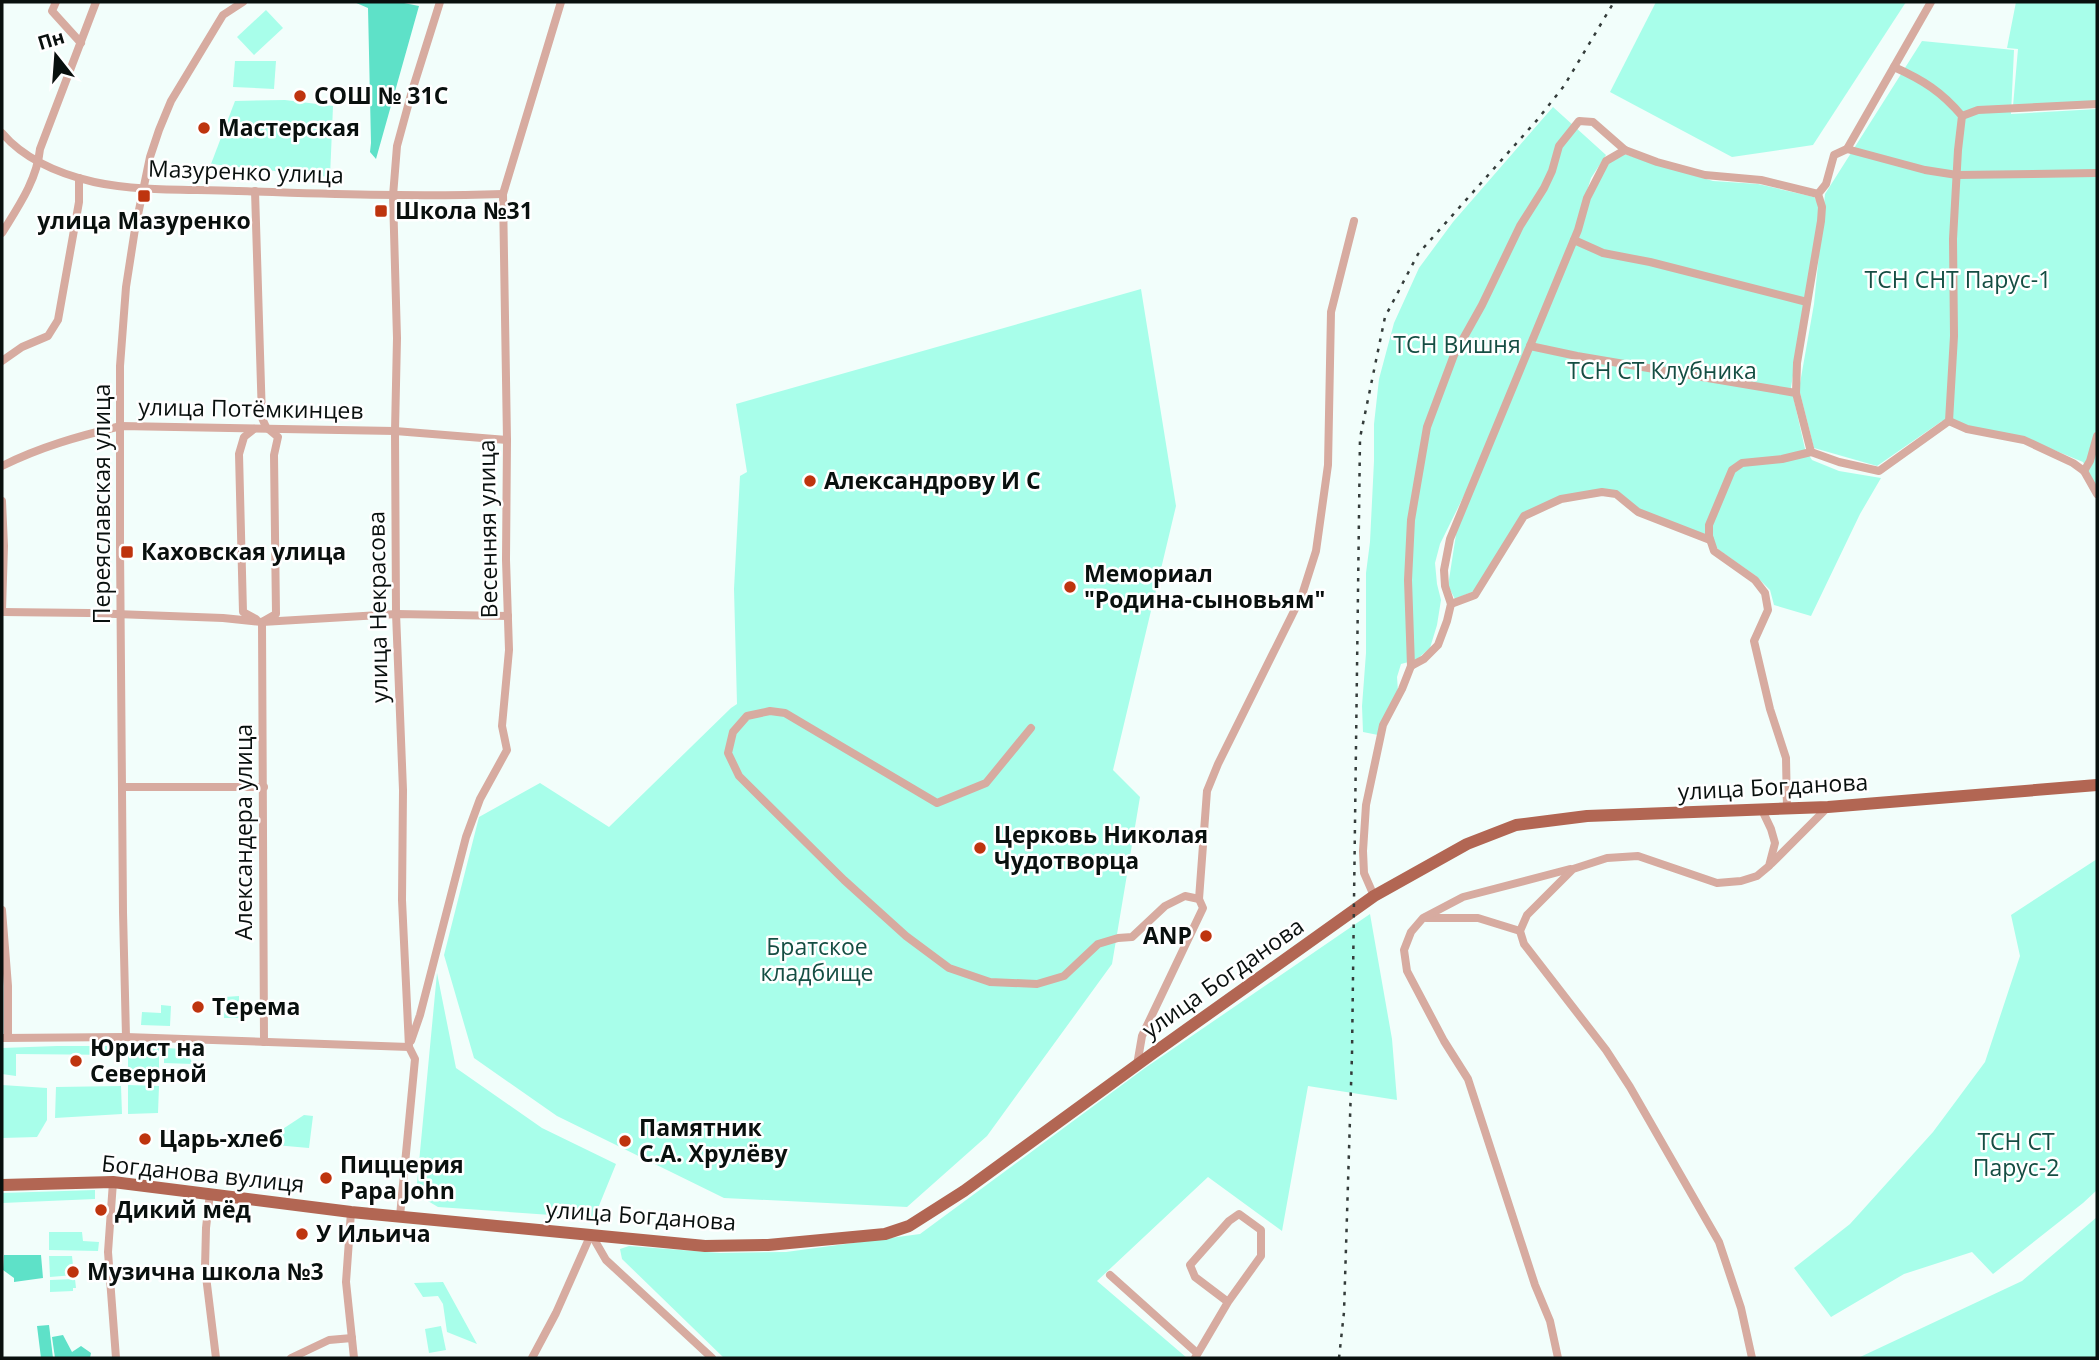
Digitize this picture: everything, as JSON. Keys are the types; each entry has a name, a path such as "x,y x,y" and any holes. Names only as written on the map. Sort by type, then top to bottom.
{"main road":[{"name":"улица Богданова","path":"400,1216 705,1246 768,1245 885,1234 909,1226 964,1191 1374,896 1467,844 1516,825 1587,816 1828,807 2097,785"},
{"name":"Богданова вулиця","path":"2,1185 113,1182 400,1216"}],"street":[{"path":"56,2 51,11 81,43"},
{"path":"2,233 22,202 96,2"},
{"name":"Переяславская улица","path":"126,1037 120,366 126,287 150,157 171,102 223,15 243,2"},
{"name":"улица Некрасова","path":"400,1216 415,1059 409,1047 402,900 403,790 397,614 397,338 393,196 397,146 440,2"},
{"name":"Весенняя улица","path":"409,1047 420,1015 466,837 480,799 507,750 502,726 509,650 503,194 561,2"},
{"path":"1818,194 1826,184 1834,155 1847,149 1931,2"},
{"path":"1894,67 1946,97 1962,117 1954,239 1954,336 1949,421"},
{"path":"1962,117 1978,110 2097,104"},
{"path":"1374,896 1364,873 1366,805 1383,725 1402,689 1410,666 1408,580 1411,520 1427,427 1454,355 1482,305 1520,226 1544,188 1559,146 1579,121 1593,122 1625,150 1657,162 1705,175 1761,180 1818,194"},
{"name":"Мазуренко улица","path":"2,133 38,162 79,178 144,188 393,196 503,194"},
{"path":"1847,149 1926,170 1957,175 2097,173"},
{"path":"1410,666 1424,660 1438,645 1451,604 1444,586 1450,539 1574,240 1587,198 1606,161 1625,150"},
{"path":"2,361 22,347 48,336 58,320 79,202 79,178"},
{"name":"Александера улица","path":"255,191 262,418 265,428 278,436 274,455 276,614 262,622 264,1042"},
{"path":"1811,452 1796,393 1797,363 1821,220 1822,206 1818,194"},
{"path":"1137,1065 1142,1035 1203,908 1199,899 1207,791 1302,595 1316,551 1328,465 1331,312 1354,221"},
{"path":"1574,240 1603,253 1650,262 1807,302"},
{"path":"1530,346 1796,393"},
{"path":"262,418 256,428 244,437 239,454 243,612 262,622"},
{"path":"1787,809 1786,758 1770,709 1754,641 1768,610 1765,593 1755,580 1714,551 1710,540 1709,526 1732,470 1742,463 1782,459 1811,452 1879,471 1949,421"},
{"path":"1949,421 1967,429 2024,440 2073,463 2084,471 2097,494"},
{"name":"улица Потёмкинцев","path":"2,466 33,451 77,436 121,426 395,431 507,440"},
{"path":"2084,471 2090,461 2097,436"},
{"path":"1451,604 1475,595 1524,516 1562,499 1602,492 1616,494 1638,512 1710,540"},
{"path":"2,501 5,546 2,611 223,618 262,622 397,614 508,616"},
{"path":"1031,728 986,783 937,803 785,713 770,711 747,716 733,732 728,753 738,776 844,880 906,936 949,968 990,982 1037,984 1064,976 1098,944 1132,937 1165,906 1185,896 1199,899"},
{"path":"122,787 264,787"},
{"path":"1558,1358 1550,1321 1535,1285 1468,1079 1444,1041 1407,971 1404,950 1411,932 1423,918 1463,897 1607,858 1638,856 1717,883 1741,881 1757,876 1769,866 1828,807"},
{"path":"1762,810 1775,843 1769,866"},
{"path":"1573,869 1527,915 1520,931 1524,944 1606,1050 1719,1242 1741,1308 1752,1358"},
{"path":"2,910 8,986 5,1038 126,1037 409,1047"},
{"path":"1423,918 1478,918 1520,931"},
{"path":"113,1182 108,1252 116,1358"},
{"path":"210,1193 205,1268 216,1358"},
{"path":"351,1212 346,1282 354,1358"},
{"path":"1110,1275 1196,1355 1261,1256 1261,1230 1239,1214 1229,1221 1190,1265 1195,1277 1228,1303"},
{"path":"532,1358 556,1313 591,1234"},
{"path":"591,1234 606,1260 712,1358"},
{"path":"291,1358 329,1340 352,1338"}],"green space":[{"path":"354,2 399,2 419,6 376,159 370,152 368,8"},
{"path":"1656,2 1906,2 1813,145 1732,157 1610,92"},
{"path":"2016,2 2097,2 2097,102 2013,106 2018,49 2007,48"},
{"path":"266,10 283,28 254,55 237,37"},
{"name":"ТСН СНТ Парус-1","path":"1922,41 2014,50 2011,114 2097,109 2097,490 2083,462 2020,436 1942,421 1877,466 1814,448 1799,389 1814,304 1825,194"},
{"path":"235,61 276,61 274,89 233,87"},
{"path":"285,100 333,106 330,177 211,164 235,101"},
{"name":"ТСН Вишня","path":"1553,107 1606,155 1591,178 1574,232 1479,465 1440,544 1435,563 1441,600 1430,648 1416,660 1401,664 1397,677 1398,691 1378,735 1363,732 1366,573 1370,542 1374,424 1379,379 1394,323 1419,268 1453,222"},
{"name":"ТСН СТ Клубника","path":"1624,154 1713,181 1758,184 1814,197 1820,206 1791,387 1805,449 1812,460 1839,471 1881,478 1860,514 1811,616 1774,605 1770,590 1756,576 1719,550 1705,535 1641,510 1603,489 1522,514 1474,591 1455,599 1448,586 1457,528 1591,197 1608,163"},
{"name":"Братское кладбище","path":"1141,289 1176,506 1113,770 1140,797 1112,964 987,1136 907,1207 724,1198 557,1116 474,1058 444,955 479,817 540,783 609,827 737,704 734,589 740,476 747,472 736,404"},
{"name":"ТСН СТ Парус-2","path":"2097,859 2097,1190 1993,1274 1972,1252 1904,1274 1831,1317 1794,1268 1850,1224 1933,1132 1985,1062 2020,956 2011,915"},
{"path":"1370,914 1392,1039 1397,1100 1308,1086 1282,1231 1208,1177 1097,1281 1187,1358 724,1358 622,1259 620,1249 629,1246 720,1253 786,1252 920,1234 1145,1068"},
{"path":"437,973 456,1068 542,1128 616,1164 594,1218 438,1207 416,1194"},
{"path":"239,996 239,1018 224,1018 225,997"},
{"path":"161,1005 171,1006 170,1026 141,1025 142,1012 161,1013"},
{"path":"119,1046 119,1055 16,1054 16,1076 2,1074 2,1048"},
{"path":"128,1046 159,1047 159,1076 128,1075"},
{"path":"164,1048 185,1049 193,1064 164,1063"},
{"path":"2,1085 47,1088 47,1120 37,1137 2,1138"},
{"path":"128,1085 159,1086 158,1113 128,1114"},
{"path":"121,1086 122,1114 55,1118 56,1087"},
{"path":"304,1115 313,1116 309,1148 263,1144 263,1142"},
{"path":"95,1190 95,1199 2,1203 2,1193"},
{"path":"2097,1217 2097,1358 1858,1358 2022,1281"},
{"path":"49,1232 82,1232 83,1241 99,1242 98,1251 49,1250"},
{"path":"4,1255 41,1255 43,1278 14,1282 14,1278 3,1270"},
{"path":"49,1256 72,1256 74,1275 50,1277"},
{"path":"75,1279 76,1288 73,1288 73,1291 50,1292 50,1280"},
{"path":"443,1282 477,1344 447,1332 443,1304 438,1296 423,1297 414,1283"},
{"path":"49,1325 53,1358 41,1358 37,1326"},
{"path":"441,1326 446,1350 429,1353 425,1329"},
{"path":"63,1335 72,1352 81,1346 91,1353 90,1358 55,1358 52,1337"}],"railway":[{"path":"1339,1358 1344,1312 1352,1054 1360,438 1385,317 1418,254 1564,86 1614,2"}],"place":[{"name":"СОШ № 31С","path":"300,96"},
{"name":"Мастерская","path":"204,128"},
{"name":"улица Мазуренко","path":"144,196"},
{"name":"Школа №31","path":"381,211"},
{"name":"Александрову И С","path":"810,481"},
{"name":"Каховская улица","path":"127,552"},
{"name":"Мемориал \"Родина-сыновьям\"","path":"1070,587"},
{"name":"Церковь Николая Чудотворца","path":"980,848"},
{"name":"ANP","path":"1206,936"},
{"name":"Терема","path":"198,1007"},
{"name":"Юрист на Северной","path":"76,1061"},
{"name":"Царь-хлеб","path":"145,1139"},
{"name":"Памятник С.А. Хрулёву","path":"625,1141"},
{"name":"Пиццерия Papa John","path":"326,1178"},
{"name":"Дикий мёд","path":"101,1210"},
{"name":"У Ильича","path":"302,1234"},
{"name":"Музична школа №3","path":"73,1272"}]}
